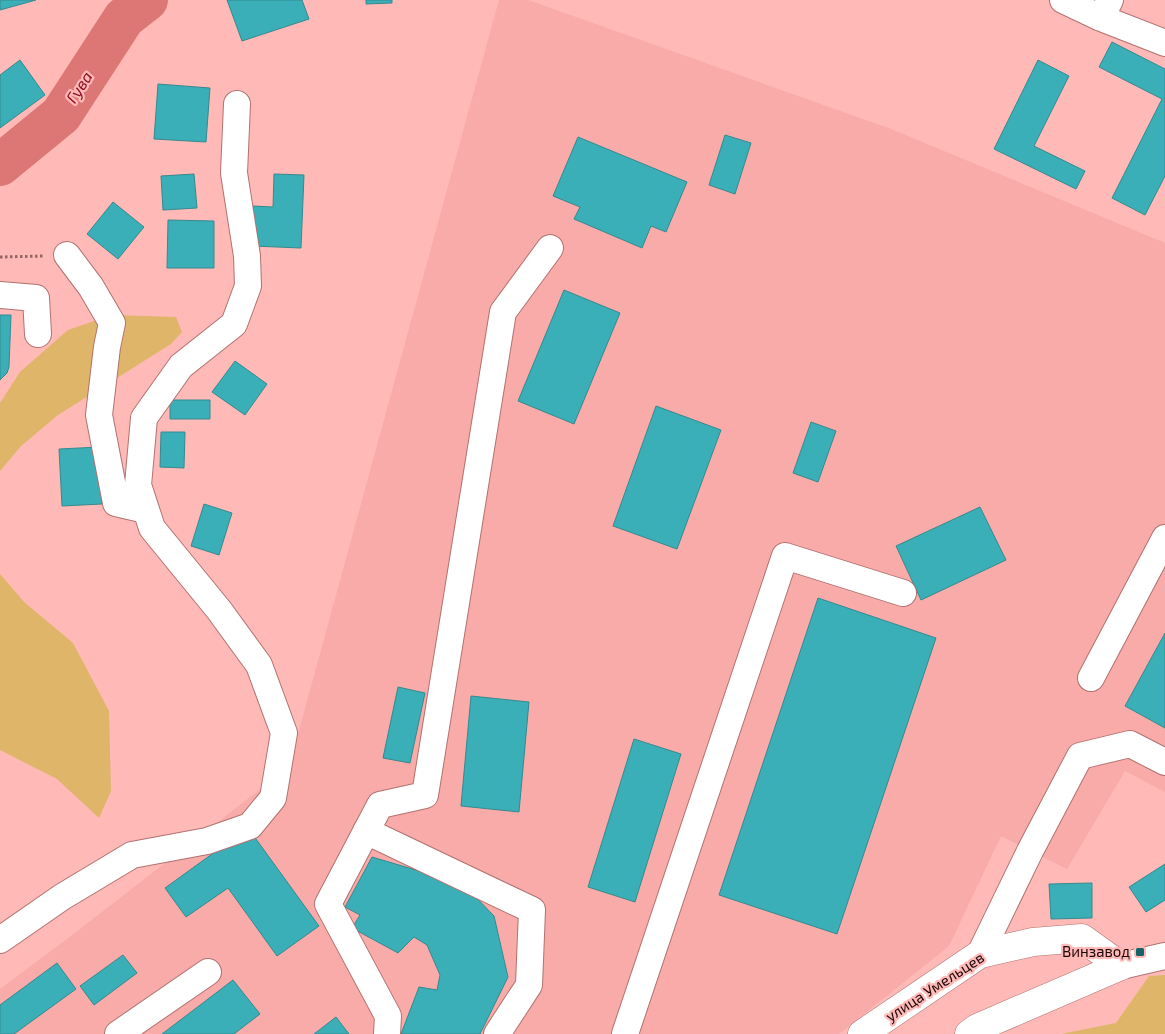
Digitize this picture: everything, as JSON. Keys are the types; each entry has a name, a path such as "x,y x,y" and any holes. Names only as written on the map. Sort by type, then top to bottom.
{"main road":[{"name":"улица Умельцев","path":"862,1034 980,954 1033,942 1082,938 1121,966"},
{"path":"969,1034 977,1028 1121,966"}],"lane":[{"path":"1063,0 1106,9 1165,43"},
{"path":"0,940 62,896 132,855 207,841 250,826 273,798 284,734 259,665 219,610 152,528 138,485 144,418 181,366 234,324 248,286 247,256 234,173 237,104"},
{"path":"387,1034 388,1016 328,904 380,805 425,795 503,312 550,248"},
{"path":"67,255 91,287 112,323 107,347 99,415 116,503 146,510"},
{"path":"0,295 36,298 38,334"},
{"path":"1091,678 1165,538"},
{"path":"625,1034 785,556 902,593"},
{"path":"980,954 1030,851 1080,756 1130,744 1165,762"},
{"path":"366,831 532,910 529,985 497,1034"},
{"path":"1121,966 1165,956"},
{"path":"118,1034 208,972"}],"path":[{"path":"0,257 67,255"}],"shaded area":[{"path":"499,0 528,0 891,129 1165,243 1165,792 1125,771 1067,869 1001,836 949,946 839,1034 0,1034 0,989 289,767"},
{"path":"112,315 176,317 182,332 171,344 58,415 21,446 0,471 0,403 20,372 68,330"},
{"path":"0,574 24,602 73,643 109,711 111,791 99,818 57,779 0,750"},
{"path":"1165,975 1165,1034 1061,1034 1116,1023 1149,976"}],"building":[{"path":"0,0 36,0 0,10"},
{"path":"227,0 302,0 309,19 242,41"},
{"path":"366,0 392,0 392,3 366,4"},
{"path":"1112,42 1165,69 1165,176 1145,215 1112,198 1162,99 1099,67"},
{"path":"20,60 45,95 0,128 0,75"},
{"path":"1038,60 1069,76 1034,146 1085,171 1076,189 994,149"},
{"path":"158,84 210,88 206,142 154,139"},
{"path":"725,135 751,143 735,194 709,185"},
{"path":"578,137 687,182 666,232 651,226 642,248 574,219 580,207 553,196"},
{"path":"194,174 197,208 163,210 161,176"},
{"path":"274,174 304,175 301,248 252,246 253,206 273,207"},
{"path":"113,202 144,227 118,259 87,234"},
{"path":"168,220 214,221 214,268 167,268"},
{"path":"564,290 620,313 574,424 518,401"},
{"path":"0,315 11,315 9,367 7,373 0,380"},
{"path":"235,361 267,384 245,415 212,392"},
{"path":"170,400 210,400 210,419 170,419"},
{"path":"656,406 721,430 677,549 613,526"},
{"path":"811,422 836,431 818,482 793,473"},
{"path":"161,432 185,432 184,468 160,467"},
{"path":"99,447 102,504 62,506 59,449"},
{"path":"204,504 232,513 219,555 191,546"},
{"path":"980,507 1006,560 921,600 896,546"},
{"path":"818,598 936,638 837,934 719,895"},
{"path":"1165,633 1165,728 1125,706"},
{"path":"398,687 425,693 410,763 383,758"},
{"path":"471,696 529,702 519,812 461,806"},
{"path":"634,739 681,754 635,902 588,887"},
{"path":"248,828 319,926 277,956 228,888 186,917 165,888"},
{"path":"372,857 463,884 494,916 508,977 480,1034 401,1034 419,987 437,990 440,975 427,945 414,937 398,953 352,928 360,915 345,907"},
{"path":"1165,864 1165,900 1146,912 1129,887"},
{"path":"1092,883 1092,918 1051,919 1049,884"},
{"path":"123,955 137,973 94,1005 80,986"},
{"path":"57,963 76,989 14,1034 0,1034 0,1005"},
{"path":"233,980 260,1014 234,1034 162,1034"},
{"path":"336,1017 349,1034 314,1034"}],"waterway":[{"name":"Гува","path":"0,165 61,115 124,18 147,0"}],"place":[{"name":"Винзавод","path":"1140,952"}]}
